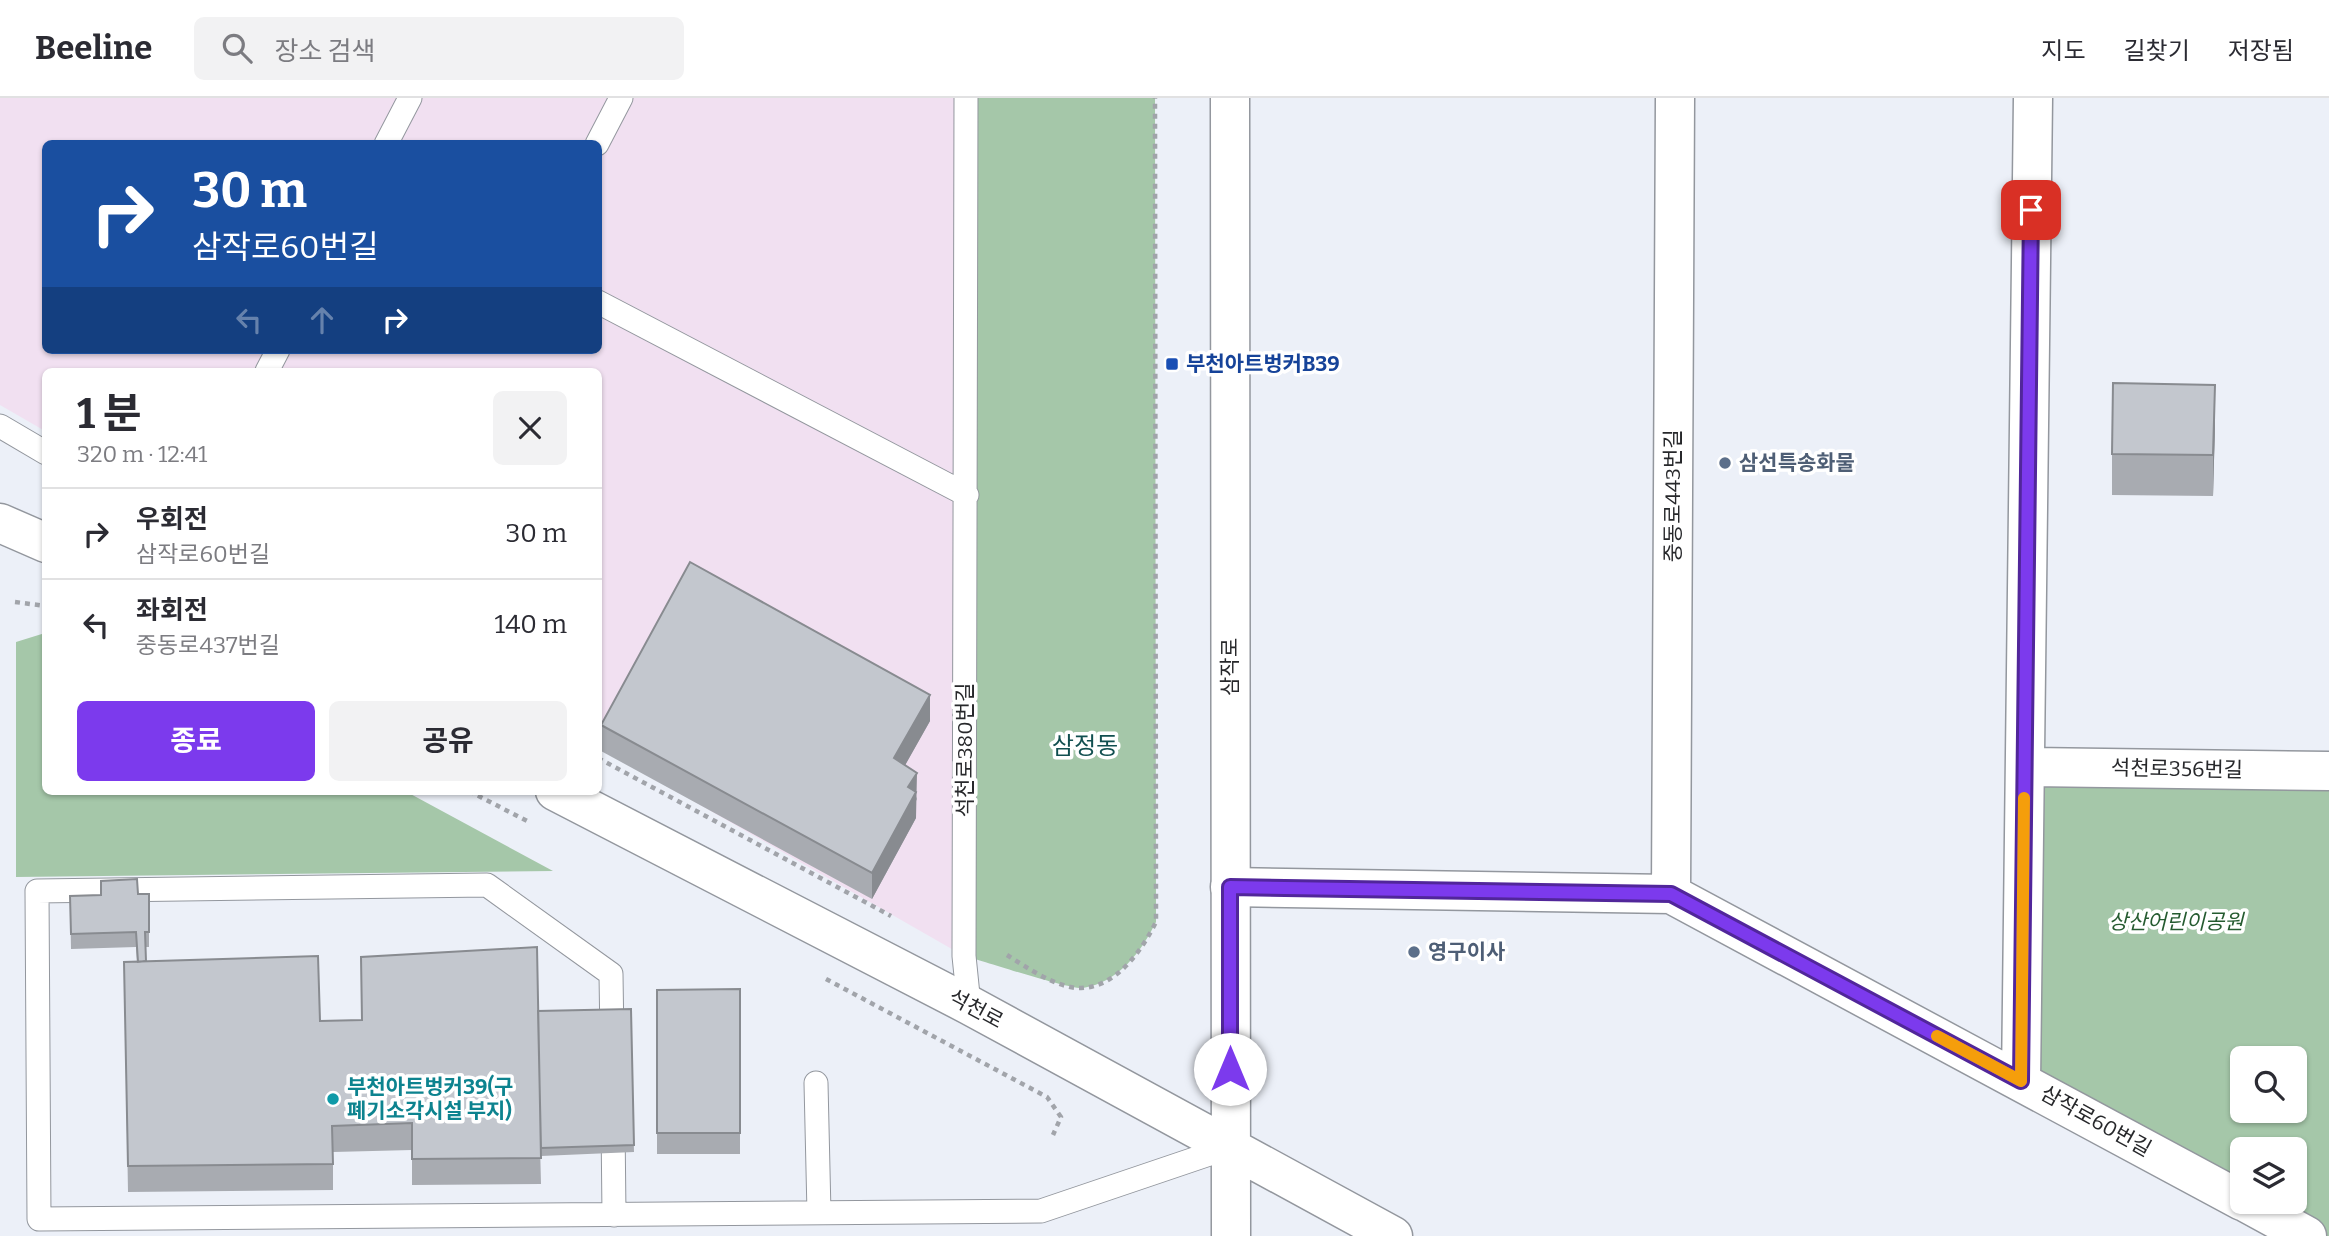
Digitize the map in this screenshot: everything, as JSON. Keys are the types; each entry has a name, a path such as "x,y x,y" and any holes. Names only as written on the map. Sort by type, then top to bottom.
{"street":[{"name":"삼작로","path":"1230,98 1231,1236"},
{"name":"중동로443번길","path":"1671,894 1675,98"},
{"path":"2021,1081 2033,98"},
{"path":"0,523 42,541"},
{"name":"석천로356번길","path":"2025,767 2329,771"},
{"name":"석천로","path":"563,795 969,1005 1393,1236"},
{"name":"삼작로60번길","path":"1230,887 1671,894 2230,1194"},
{"name":"삼작로60번길","path":"2267,1214 2307,1236"}],"lane":[{"path":"388,140 410,98"},
{"path":"599,140 621,98"},
{"name":"석천로380번길","path":"966,98 964,956 969,1005"},
{"path":"602,304 967,495"},
{"path":"0,426 42,451"},
{"path":"612,1068 611,974 487,885 37,891 39,1219 1041,1210 1230,1147"},
{"path":"816,1083 819,1213"},
{"path":"612,1094 614,1215"}],"path":[{"path":"1007,956 1042,977 1081,988 1111,978 1143,948 1156,922 1155,98"},
{"path":"15,602 42,605"},
{"path":"602,760 891,916"},
{"path":"477,795 529,822"},
{"path":"822,977 1047,1097 1061,1117 1053,1135"}],"shaded area":[{"path":"0,98 963,98 964,956 602,749 602,368 42,368 42,429 0,405"}],"green space":[{"path":"964,98 1155,98 1156,922 1127,964 1096,985 1083,988 1045,980 964,956"},
{"path":"42,634 42,795 412,795 553,871 16,877 16,642"},
{"name":"상산어린이공원","path":"2025,767 2329,771 2329,1236 2307,1236 2267,1214 2307,1214 2307,1137 2230,1137 2230,1194 2021,1081"}],"building":[{"path":"2113,383 2215,385 2213,455 2112,454"},
{"path":"690,562 930,695 894,758 917,773 908,787 916,792 872,873 602,723"},
{"path":"137,879 138,894 149,894 149,932 145,932 146,961 138,962 136,932 71,934 70,896 101,895 101,881"},
{"name":"부천아트벙커39(구 폐기소각시설 부지)","path":"537,947 541,1158 412,1159 412,1123 332,1126 333,1164 128,1166 124,962 318,956 320,1021 362,1020 361,957"},
{"path":"740,989 740,1133 657,1133 657,990"},
{"path":"631,1009 634,1145 541,1148 538,1011"}],"slow traffic":[{"path":"1937,1036 2021,1081 2024,798"}],"place":[{"name":"부천아트벙커B39","path":"1172,364"},
{"name":"삼선특송화물","path":"1725,463"},
{"name":"영구이사","path":"1414,952"},
{"name":"부천아트벙커39(구 폐기소각시설 부지)","path":"333,1099"}],"district":[{"name":"삼정동","path":"1085,746"}],"route":[{"path":"1230,1069 1230,887 1671,894 2021,1081 2031,210"}]}
